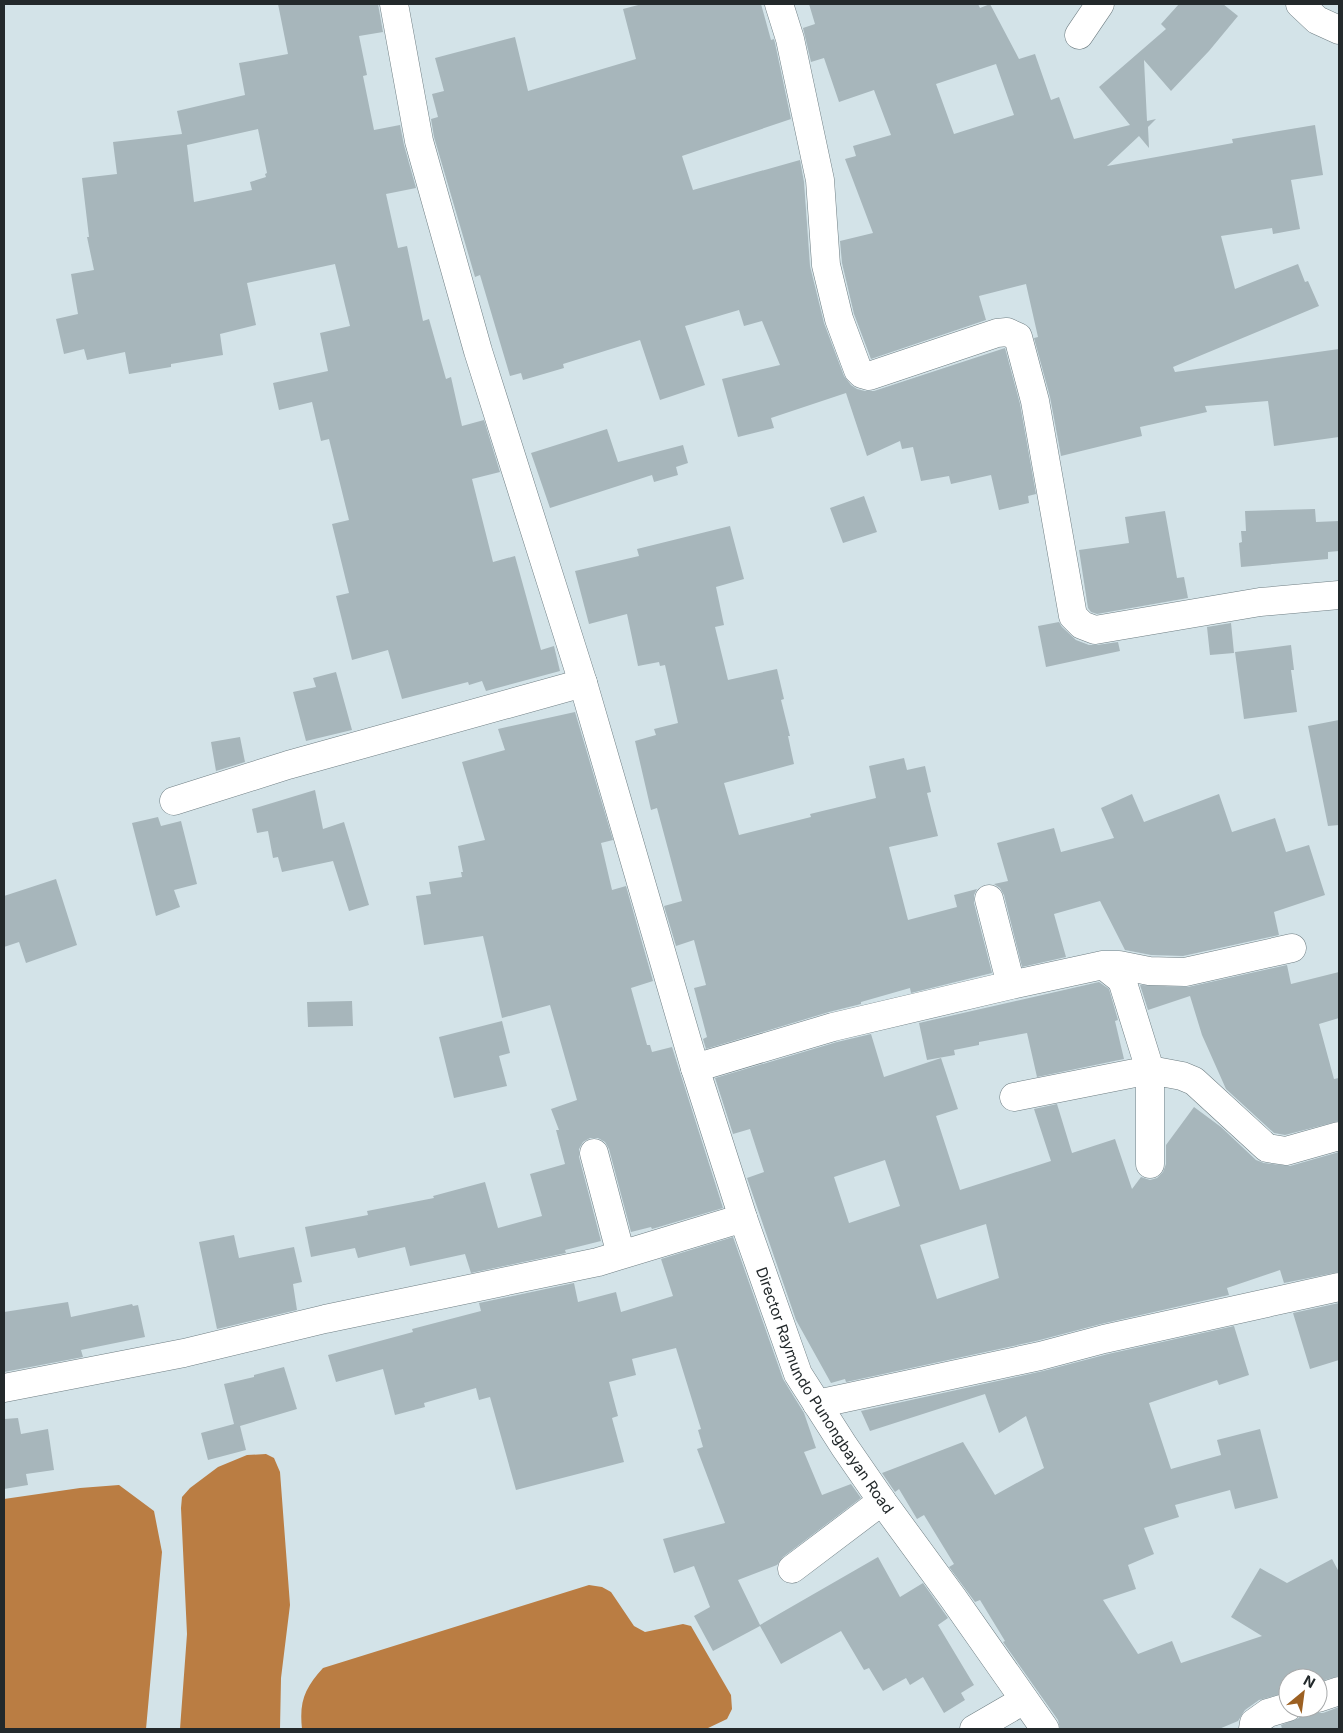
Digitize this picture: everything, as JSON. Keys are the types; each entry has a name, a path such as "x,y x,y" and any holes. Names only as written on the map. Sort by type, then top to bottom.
{"street":[{"name":"Director Raymundo Punongbayan Road","path":"394,4 419,141 478,351 583,683 695,1068 743,1218 798,1374 882,1501 1045,1729"},
{"path":"779,4 790,39 820,180 826,265 839,319 858,370 862,374 869,376 997,333 1007,332 1018,338 1036,401 1073,616 1082,625 1095,630 1260,602 1339,595"},
{"path":"1079,35 1100,4"},
{"path":"1300,4 1317,20 1339,30"},
{"path":"174,801 288,765 583,683"},
{"path":"989,899 1011,985"},
{"path":"695,1068 833,1027 1011,985 1103,966 1119,965 1149,971 1185,972 1292,948"},
{"path":"1103,966 1122,980 1150,1070 1150,1164"},
{"path":"1014,1096 1150,1070 1182,1076 1194,1081 1267,1148 1286,1151 1339,1136"},
{"path":"594,1153 622,1255"},
{"path":"4,1388 184,1353 325,1319 589,1264 743,1218"},
{"path":"817,1404 1040,1356 1104,1339 1339,1287"},
{"path":"792,1569 882,1501"},
{"path":"974,1729 1024,1700"},
{"path":"1253,1729 1254,1723 1268,1714 1278,1710"}],"shaded area":[{"path":"266,1454 274,1458 280,1472 290,1605 281,1678 280,1729 180,1729 187,1634 182,1497 190,1488 218,1467 247,1455"},
{"path":"119,1485 154,1511 162,1552 146,1729 4,1729 4,1499 80,1488"},
{"path":"589,1585 602,1587 611,1592 634,1626 645,1632 683,1624 691,1626 731,1695 732,1709 727,1719 706,1729 302,1729 301,1710 305,1695 323,1668"}],"building":[{"path":"278,4 378,4 383,32 359,36 367,75 363,76 374,130 400,125 416,188 386,194 398,248 407,246 423,321 429,319 446,379 451,377 462,426 484,420 500,472 472,479 493,562 515,556 541,650 554,646 560,671 486,691 482,681 469,685 468,682 402,699 388,650 352,660 336,596 349,593 332,524 349,520 329,439 321,441 312,402 279,410 273,383 328,371 320,333 350,326 335,264 247,283 256,325 220,334 223,355 129,374 125,352 87,360 84,349 64,354 56,319 78,314 71,274 94,270 87,237 89,237 82,178 117,174 113,142 182,134 177,111 245,95 239,63 288,54","holes":["258,129 267,173 265,174 266,177 250,182 252,190 194,202 187,145"]},
{"path":"642,4 761,4 771,40 774,39 791,119 682,156 693,190 800,160 804,182 810,266 824,323 844,376 857,389 874,391 1005,348 1020,404 1036,494 1028,496 1029,503 999,510 991,475 951,484 949,476 921,481 913,447 902,449 900,441 867,456 846,393 771,418 774,428 738,437 722,379 780,365 762,321 744,326 739,310 685,326 705,385 660,400 640,340 563,364 564,368 523,380 521,373 510,376 480,275 475,277 434,137 431,119 438,117 432,94 444,91 435,58 515,37 528,91 636,59 623,9"},
{"path":"809,4 978,4 980,8 990,4 1019,59 1035,54 1051,100 1059,97 1074,139 1130,125 1099,87 1166,29 1161,24 1179,4 1223,4 1238,16 1209,51 1171,91 1144,60 1147,121 1156,119 1148,127 1149,148 1139,136 1107,166 1233,143 1232,139 1315,125 1323,175 1291,180 1300,229 1273,234 1272,228 1221,236 1235,289 1298,264 1305,282 1308,281 1319,306 1173,367 1175,372 1339,349 1339,437 1274,446 1268,401 1205,406 1207,412 1140,427 1142,436 1061,456 1050,397 1034,338 1038,337 1026,284 979,296 986,320 871,359 854,314 842,263 840,241 873,233 845,159 856,156 853,146 891,135 874,90 839,102 824,58 811,62 803,28 815,24","holes":["996,64 1014,115 954,134 936,84"]},
{"path":"607,429 618,462 683,445 688,463 676,467 678,475 654,482 652,475 550,508 531,453"},
{"path":"864,496 877,532 843,543 830,508"},
{"path":"1315,509 1316,522 1339,521 1339,551 1328,552 1328,559 1241,567 1239,543 1242,542 1241,531 1246,531 1245,511"},
{"path":"1165,511 1177,578 1184,577 1188,598 1097,614 1091,612 1088,608 1079,550 1129,543 1125,517"},
{"path":"730,526 744,579 716,587 724,625 715,627 728,680 777,669 784,699 781,700 790,736 788,736 794,764 724,783 739,835 811,817 810,814 876,798 869,766 904,758 907,770 925,766 931,792 927,793 938,836 889,847 908,920 957,907 954,895 977,889 974,895 974,903 992,973 911,993 910,988 706,1049 703,1039 707,1037 694,988 706,985 694,940 676,946 664,906 682,901 657,808 651,810 635,741 656,735 654,729 678,723 665,665 660,666 659,662 638,666 627,614 589,624 575,571 639,556 637,549"},
{"path":"1059,622 1076,640 1089,645 1118,642 1120,651 1046,667 1038,626"},
{"path":"1231,623 1234,653 1210,655 1207,627"},
{"path":"1291,645 1294,670 1291,670 1297,712 1244,719 1235,652"},
{"path":"336,672 352,730 306,741 293,692 316,687 313,678"},
{"path":"575,712 613,840 601,843 612,890 626,886 653,981 631,988 647,1045 650,1045 652,1052 672,1047 723,1208 652,1229 651,1227 631,1232 609,1149 605,1142 598,1138 590,1138 583,1142 579,1149 579,1157 601,1241 565,1250 566,1253 471,1273 465,1254 410,1266 405,1247 358,1258 355,1248 311,1257 305,1227 368,1215 367,1211 434,1198 433,1196 485,1182 498,1228 542,1216 530,1174 565,1164 556,1130 559,1130 551,1109 577,1100 550,1005 502,1018 483,936 424,945 416,896 431,894 429,882 462,877 461,872 463,872 458,846 485,840 462,762 505,750 498,729"},
{"path":"1339,720 1339,825 1328,826 1308,726"},
{"path":"240,737 245,762 216,771 211,742"},
{"path":"315,790 323,829 344,822 369,905 349,911 333,861 282,872 278,857 273,858 268,831 257,833 252,809"},
{"path":"1132,794 1144,822 1219,794 1232,832 1275,818 1286,852 1309,845 1325,895 1274,912 1279,935 1183,956 1151,955 1125,950 1100,901 1054,914 1066,957 1022,967 1004,895 1000,888 994,884 1008,881 997,843 1054,828 1061,852 1114,838 1101,808"},
{"path":"158,817 161,826 181,821 197,884 174,890 180,907 156,916 132,823"},
{"path":"56,879 77,945 26,963 19,942 4,947 4,896"},
{"path":"1287,965 1291,984 1339,972 1339,1018 1319,1024 1334,1079 1339,1078 1339,1121 1285,1135 1274,1133 1226,1089 1202,1035 1190,996 1148,1010 1140,985 1188,987"},
{"path":"1099,982 1109,989 1118,1020 1115,1021 1124,1059 1037,1077 1027,1033 979,1042 979,1045 954,1050 955,1055 927,1060 919,1023"},
{"path":"352,1001 353,1026 308,1027 307,1002"},
{"path":"502,1021 510,1053 499,1056 507,1086 454,1098 439,1037"},
{"path":"871,1034 884,1077 941,1058 958,1109 936,1116 960,1190 1051,1161 1034,1109 1057,1104 1072,1153 1115,1139 1132,1189 1141,1177 1150,1180 1157,1178 1163,1172 1166,1164 1166,1145 1194,1107 1221,1127 1256,1160 1264,1163 1290,1166 1339,1152 1339,1272 1284,1283 1280,1270 1227,1288 1229,1295 1036,1341 846,1382 845,1379 831,1383 796,1320 747,1178 764,1172 750,1129 733,1134 715,1078 837,1042","holes":["885,1160 900,1206 849,1223 834,1177","986,1224 999,1278 937,1299 920,1245"]},
{"path":"234,1235 239,1258 294,1247 302,1282 293,1284 297,1310 217,1329 199,1242"},
{"path":"733,1237 783,1379 804,1413 816,1448 804,1452 822,1495 851,1484 861,1498 783,1557 777,1565 738,1580 760,1625 878,1557 900,1597 923,1583 948,1618 938,1625 974,1685 961,1693 965,1700 944,1713 923,1677 910,1685 906,1678 883,1691 869,1668 864,1670 841,1631 781,1664 760,1626 713,1651 694,1616 710,1607 694,1566 674,1573 663,1539 725,1523 697,1449 703,1447 698,1430 701,1429 676,1348 632,1359 636,1375 609,1382 618,1416 612,1418 624,1462 516,1490 490,1397 479,1400 476,1388 424,1403 425,1407 395,1415 383,1369 336,1382 328,1355 413,1332 412,1329 481,1311 479,1303 574,1283 578,1302 616,1292 621,1312 673,1296 661,1259"},
{"path":"68,1302 71,1317 132,1304 133,1306 138,1305 145,1337 81,1350 83,1357 4,1372 4,1312"},
{"path":"1339,1303 1339,1360 1310,1369 1293,1313"},
{"path":"1234,1326 1249,1375 1219,1385 1217,1380 1149,1403 1171,1469 1221,1455 1217,1440 1260,1429 1278,1498 1235,1509 1230,1490 1175,1505 1179,1517 1144,1528 1154,1554 1128,1565 1136,1589 1103,1600 1138,1654 1172,1641 1181,1663 1262,1636 1231,1617 1260,1568 1287,1583 1332,1559 1339,1572 1339,1676 1328,1679 1328,1668 1278,1668 1278,1695 1259,1700 1245,1710 1238,1721 1219,1729 1060,1729 1058,1720 1003,1642 1005,1641 980,1600 975,1602 949,1567 954,1564 924,1515 917,1519 899,1489 895,1492 882,1473 963,1442 995,1495 1044,1468 1026,1416 999,1433 985,1394 870,1431 861,1411 1043,1371 1108,1354"},
{"path":"284,1367 297,1409 240,1426 246,1450 208,1460 201,1433 234,1424 224,1384"},
{"path":"18,1418 21,1434 48,1429 54,1470 26,1474 28,1485 4,1489 4,1419"},
{"path":"1339,1707 1339,1729 1282,1729 1281,1725 1299,1718 1328,1718 1328,1711"}]}
